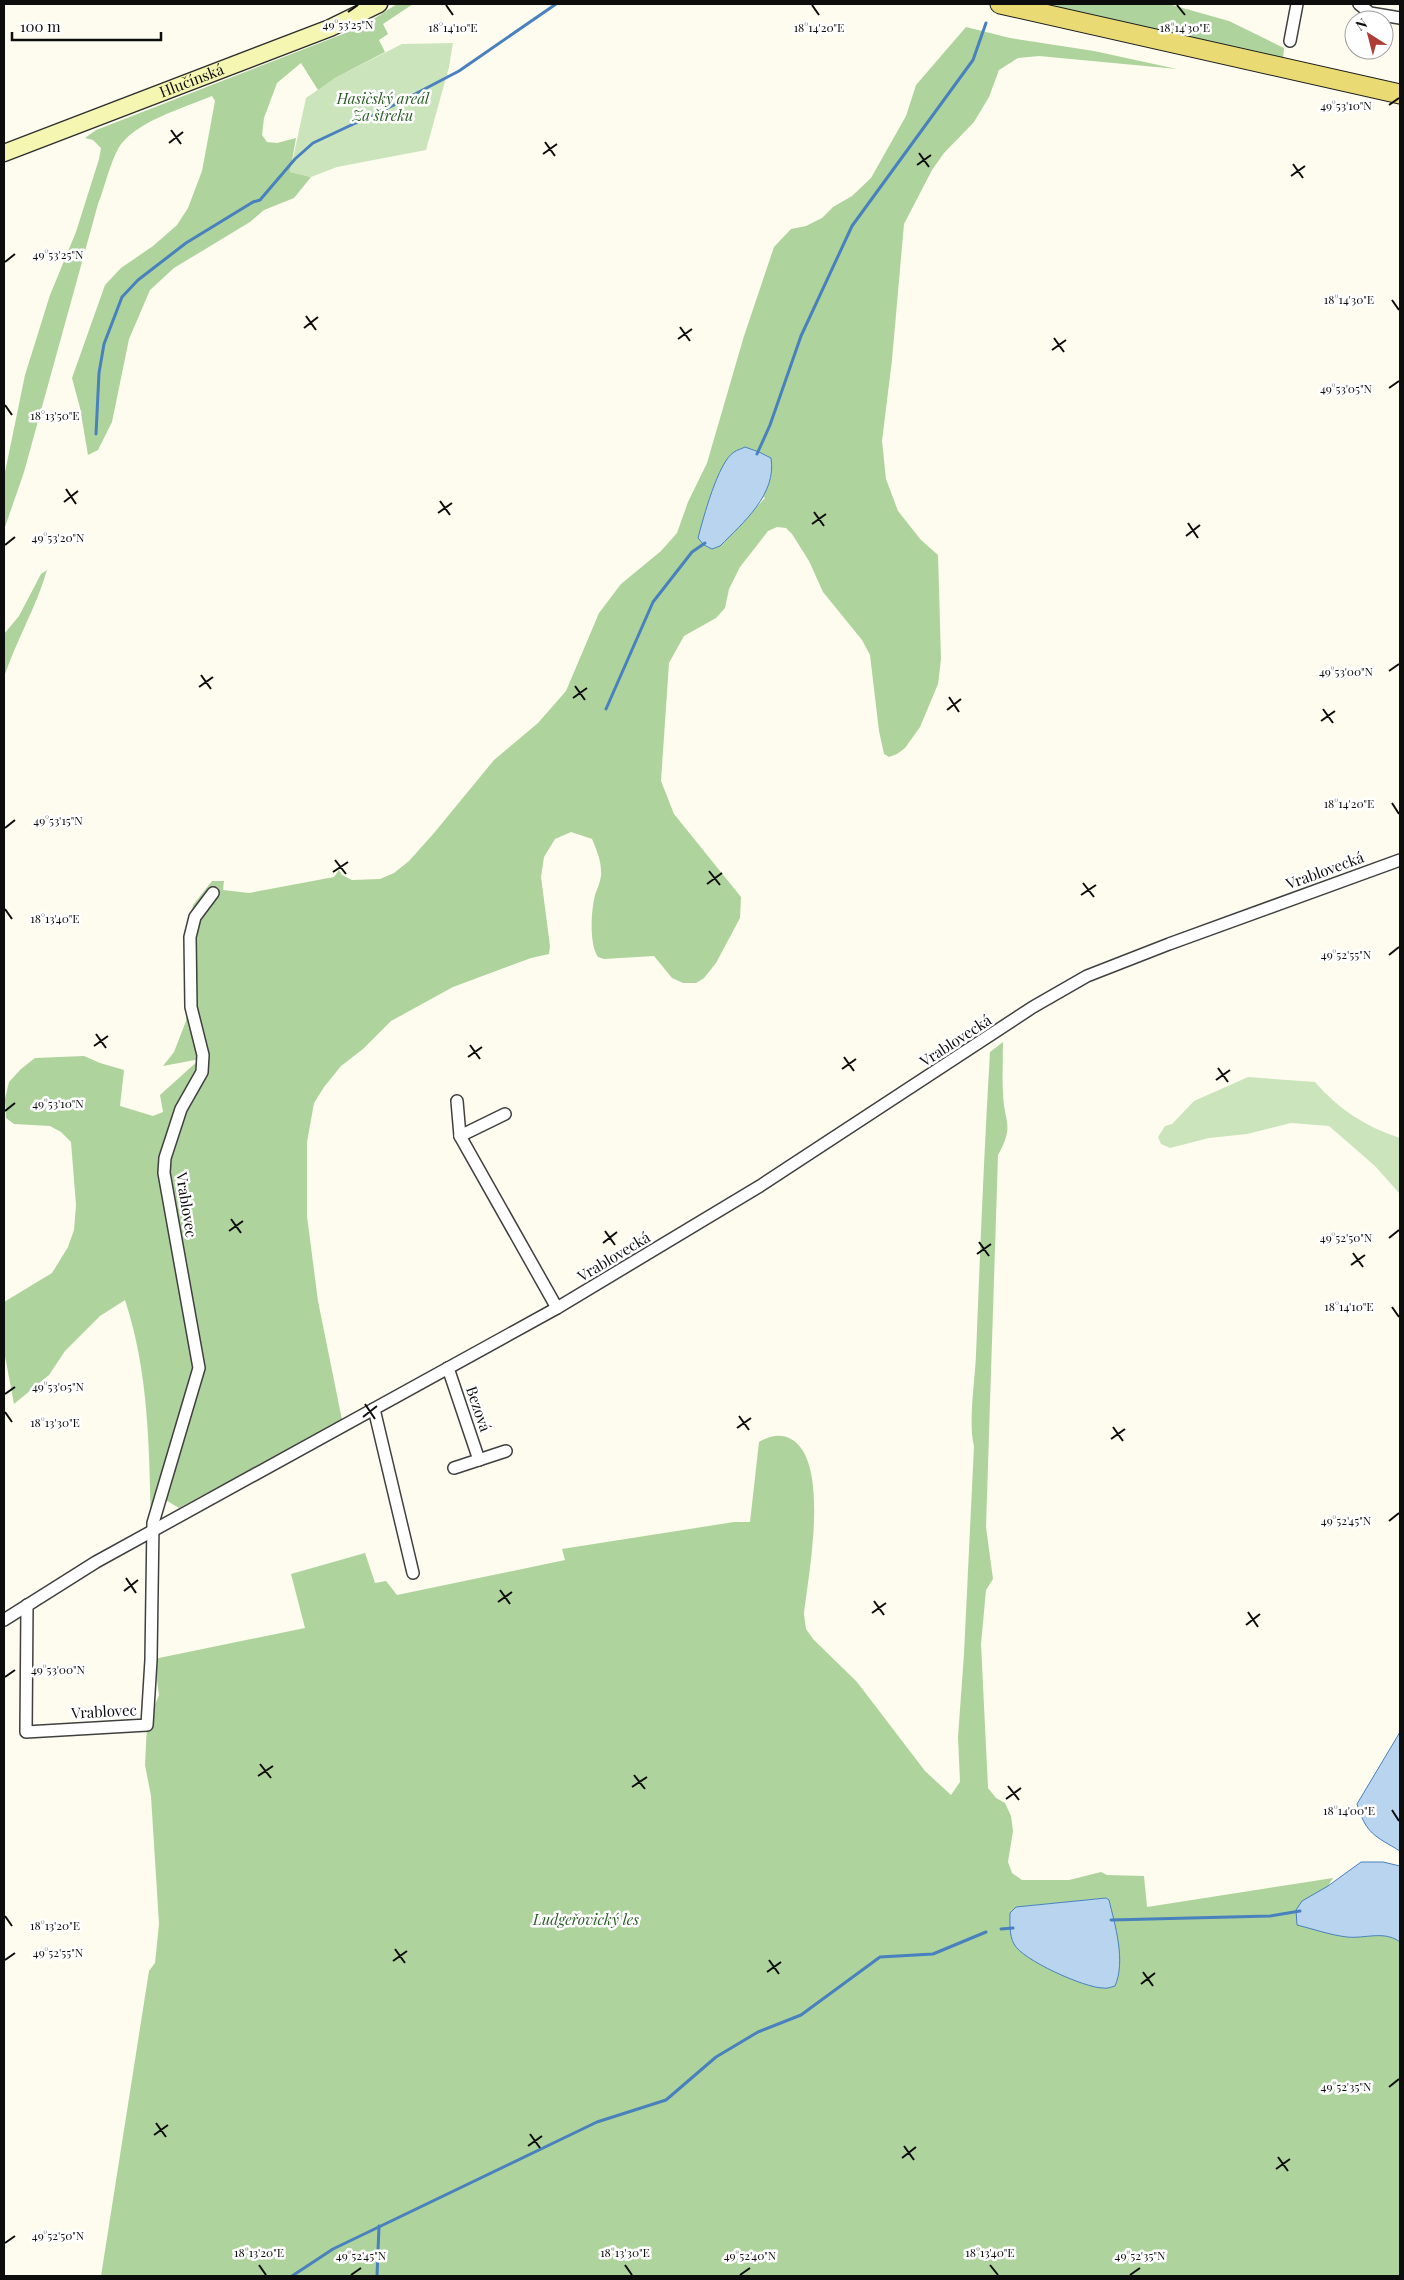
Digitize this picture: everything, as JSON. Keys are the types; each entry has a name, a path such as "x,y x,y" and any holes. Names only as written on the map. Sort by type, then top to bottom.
{"main road":[{"path":"1000,4 1400,94"}],"street":[{"name":"Hlučínská","path":"4,153 330,28 378,4"},
{"path":"1290,41 1297,4"},
{"path":"1360,4 1370,12 1400,18"},
{"name":"Vrablovecká","path":"558,1308 753,1190 1033,1007 1087,976 1169,944 1400,860"},
{"name":"Vrablovec","path":"27,1604 26,1732 147,1724 153,1523 199,1368 164,1174 165,1158 181,1109 202,1072 203,1056 191,1007 190,937 195,917 213,893"},
{"path":"4,1620 96,1562 558,1308 460,1136 458,1101"},
{"path":"460,1136 505,1114"},
{"name":"Bezová","path":"448,1368 479,1460"},
{"path":"374,1409 413,1573"},
{"path":"454,1468 506,1451"}],"green space":[{"path":"397,4 413,4 383,24 388,34 379,40 385,52 335,78 318,90 301,63 277,83 264,118 262,135 267,142 277,143 296,138 290,172 311,177 294,198 264,210 250,222 174,268 150,290 129,339 112,422 98,450 88,455 80,408 72,378 105,285 121,268 153,246 177,225 188,208 202,171 215,101 212,96 174,111 147,124 125,139 112,162 98,204 24,472 4,530 4,477 25,375 50,295 76,232 99,159 101,148 93,140 85,138 96,130 361,27"},
{"path":"1040,4 1172,5 1229,21 1284,48 1283,59"},
{"path":"966,27 1010,38 1094,51 1177,69 1039,56 1018,58 999,70 989,97 974,122 944,153 932,170 904,224 892,360 882,441 886,479 898,511 921,540 938,555 941,659 938,684 920,727 905,748 897,754 889,757 884,754 879,731 870,655 862,640 823,592 809,561 792,534 786,528 777,527 768,531 740,567 729,589 725,608 716,618 684,636 669,663 661,781 674,814 741,897 740,918 716,963 704,978 696,983 683,983 672,978 654,956 604,959 598,957 592,936 595,895 601,876 601,866 597,852 592,839 571,832 555,839 544,857 541,877 550,946 549,954 531,958 453,987 391,1021 363,1049 341,1066 314,1103 307,1142 307,1216 318,1301 342,1420 179,1508 159,1496 151,1523 148,1438 143,1383 133,1327 125,1300 100,1316 65,1351 49,1375 14,1404 4,1351 4,1302 52,1273 68,1247 74,1230 76,1205 71,1142 61,1132 50,1126 14,1124 6,1118 5,1099 9,1082 35,1058 84,1056 124,1070 120,1106 153,1116 163,1112 160,1095 200,1059 163,1066 174,1052 186,1021 185,941 193,905 212,881 224,881 223,890 249,893 334,877 339,870 342,875 352,880 380,879 394,873 409,861 434,833 494,760 538,723 566,691 599,613 621,584 661,551 677,533 688,502 707,463 744,336 774,247 791,229 806,226 822,218 833,207 852,196 871,178 906,116 916,85","holes":["717,478 765,498 720,546 698,538"]},
{"name":"Hasičský areál Za štreku","path":"453,43 449,67 426,150 337,167 311,177 290,172 306,98 335,78 402,44"},
{"path":"47,570 4,677 4,634 19,616 41,574"},
{"name":"Ludgeřovický les","path":"1003,1042 1003,1094 1007,1130 998,1155 986,1527 993,1579 986,1590 981,1644 988,1788 996,1798 1005,1803 1011,1816 1013,1831 1008,1862 1012,1873 1022,1880 1069,1880 1101,1872 1107,1875 1144,1876 1147,1907 1333,1878 1328,1886 1302,1902 1348,1937 1382,1935 1400,1942 1400,2276 101,2276 149,1971 155,1963 159,1924 151,1796 145,1765 147,1724 159,1695 154,1659 305,1628 291,1574 365,1553 375,1583 386,1581 397,1595 565,1560 562,1549 734,1522 750,1522 759,1442 775,1436 787,1437 803,1451 810,1470 814,1494 812,1548 804,1614 806,1629 813,1639 857,1682 925,1771 951,1795 960,1782 958,1737 974,1446 972,1414 990,1052","holes":["1106,1898 1109,1900 1118,1952 1010,1913 1016,1907"]},
{"path":"1248,1077 1315,1082 1333,1101 1353,1116 1364,1123 1400,1138 1400,1194 1375,1166 1329,1126 1291,1123 1247,1134 1209,1138 1170,1148 1161,1144 1158,1137 1165,1126 1172,1124 1194,1101"}],"water":[{"path":"745,447 771,458 769,484 764,496 748,518 720,546 712,549 704,545 698,538 707,505 722,467 734,452"},
{"path":"1400,1732 1400,1851 1372,1833 1364,1822 1357,1804"},
{"path":"1361,1862 1383,1862 1400,1866 1400,1942 1388,1936 1341,1936 1297,1925 1296,1910 1302,1901 1328,1886"},
{"path":"1106,1898 1109,1900 1114,1920 1120,1954 1120,1966 1115,1986 1106,1988 1094,1987 1055,1972 1029,1958 1019,1950 1012,1940 1010,1913 1016,1907"}],"waterway":[{"path":"96,434 99,373 104,344 122,297 138,280 186,243 253,202 260,200 295,159 313,143 394,105 459,71 556,4"},
{"path":"757,454 770,425 801,336 852,226 973,60 986,23"},
{"path":"606,709 653,602 692,552 705,543"},
{"path":"1111,1920 1270,1916 1300,1911"},
{"path":"1001,1929 1013,1928"},
{"path":"292,2276 333,2249 597,2122 666,2100 716,2057 758,2032 801,2015 880,1957 933,1954 986,1932"},
{"path":"377,2276 379,2226"}]}
